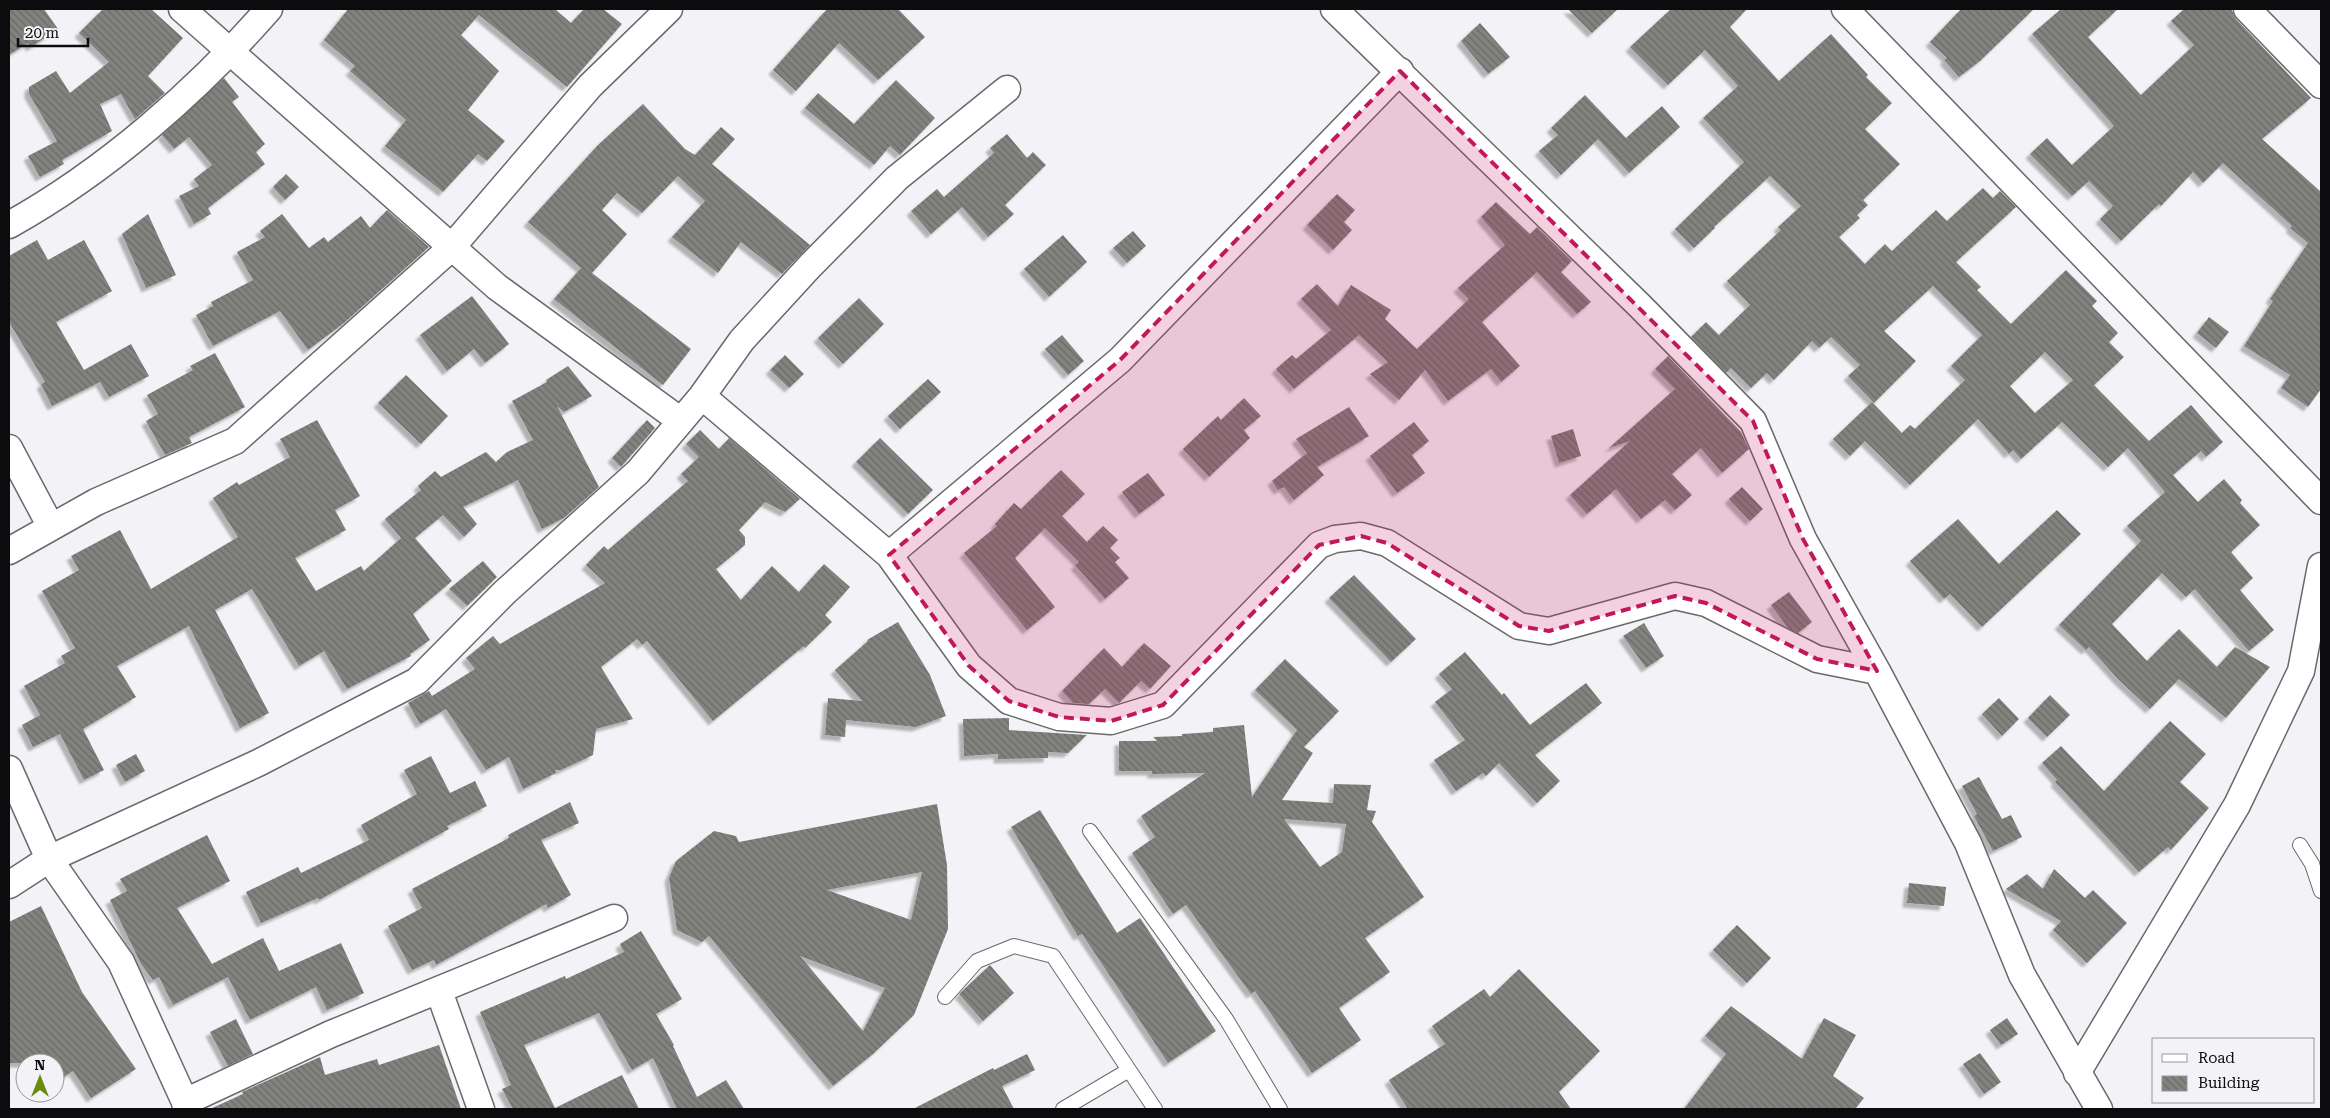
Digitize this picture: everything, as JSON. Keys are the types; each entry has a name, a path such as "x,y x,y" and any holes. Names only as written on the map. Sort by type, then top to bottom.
{"street":[{"path":"182,9 232,51 497,287 681,421"},
{"path":"9,225 37,210 144,133 232,51 269,9"},
{"path":"9,551 96,502 235,441 451,248 590,86 669,9"},
{"path":"1334,9 1640,306 1753,421 1803,539 1877,671 1968,843 2022,975 2099,1109"},
{"path":"1845,9 2321,501"},
{"path":"2247,9 2321,85"},
{"path":"889,555 1120,360 1400,71"},
{"path":"9,885 49,859 258,763 417,681 505,592 638,472 702,396 742,340 871,205 898,178 1007,89"},
{"path":"702,396 889,555 969,666 1009,701 1059,717 1111,721 1163,706 1319,545 1335,539 1361,536 1387,543 1519,626 1549,631 1675,596 1706,603 1817,659 1877,671"},
{"path":"9,448 51,527"},
{"path":"2077,1073 2237,805 2301,671 2321,566"},
{"path":"9,769 49,859 121,962 186,1106 331,1034 614,918"},
{"path":"439,991 481,1109"}],"lane":[{"path":"1090,831 1226,1019 1280,1109"},
{"path":"2300,845 2312,864 2321,891"},
{"path":"945,997 977,961 1014,946 1053,956 1155,1109"},
{"path":"1063,1109 1129,1070"}],"highlighted area":[{"path":"1400,71 1753,421 1803,539 1877,671 1817,659 1706,603 1675,596 1549,631 1519,626 1387,543 1361,536 1319,545 1163,705 1111,721 1059,717 1009,701 969,666 889,555 1120,360"}],"building":[{"path":"9,9 44,9 58,29 31,47 28,43 9,55"},
{"path":"103,9 151,9 183,38 148,76 165,93 135,119 121,94 100,104 112,131 62,160 64,164 40,177 28,156 57,141 29,94 29,87 56,71 70,93 109,62 79,33"},
{"path":"348,9 555,9 571,23 584,9 603,9 622,24 567,87 479,15 461,35 499,71 468,110 505,141 487,161 478,154 443,192 385,146 406,120 350,71 355,66 324,40"},
{"path":"827,9 898,9 925,37 878,80 839,43 796,91 773,70"},
{"path":"1568,9 1618,9 1592,33"},
{"path":"1671,9 1747,9 1730,27 1779,81 1831,34 1868,75 1866,77 1892,103 1865,129 1900,164 1863,200 1868,205 1857,215 1860,218 1839,237 1865,264 1885,244 1892,251 1936,210 1947,221 1983,188 1993,198 2000,191 2016,207 1956,262 1981,287 1977,290 2011,324 2066,270 2097,301 2092,306 2118,333 2109,342 2124,357 2094,385 2149,441 2191,405 2223,442 2206,457 2201,451 2173,475 2198,502 2224,479 2242,500 2240,503 2260,525 2231,552 2253,578 2240,590 2274,630 2249,651 2195,589 2186,597 2162,573 2112,624 2147,661 2179,629 2217,667 2235,647 2270,667 2226,718 2179,679 2150,709 2119,680 2089,647 2086,650 2059,625 2141,541 2127,526 2165,492 2128,448 2108,467 2062,422 2021,459 2013,450 2009,454 1978,419 1910,485 1865,441 1850,456 1833,439 1872,402 1902,433 1910,425 1915,429 1965,380 1951,366 1982,335 1933,286 1884,331 1916,361 1874,403 1848,376 1860,365 1831,337 1819,348 1812,341 1774,380 1767,373 1751,388 1731,368 1726,373 1691,337 1706,322 1719,335 1750,305 1727,281 1781,230 1778,227 1801,206 1770,176 1694,248 1675,229 1744,162 1703,118 1738,86 1705,50 1668,85 1630,47","holes":["2045,352 2073,380 2035,413 2010,386"]},
{"path":"1961,9 2034,9 1980,61 1959,77 1944,60 1947,58 1930,42"},
{"path":"2061,9 2118,9 2088,37 2141,95 2194,45 2171,21 2184,9 2231,9 2236,19 2311,98 2262,139 2321,192 2321,389 2308,407 2281,388 2290,375 2244,346 2273,301 2270,299 2308,243 2223,163 2203,183 2193,172 2161,206 2159,204 2121,241 2100,219 2113,206 2089,181 2072,196 2030,154 2047,138 2072,165 2114,126 2032,34"},
{"path":"1480,23 1510,57 1488,74 1461,41"},
{"path":"224,78 239,97 232,102 265,144 256,152 265,164 208,208 211,214 194,224 179,196 199,186 194,179 212,165 189,137 174,149 162,135"},
{"path":"896,80 935,118 900,155 890,146 874,165 805,108 818,93 854,124"},
{"path":"1585,95 1626,138 1662,106 1680,127 1629,173 1598,139 1561,175 1539,151 1558,135 1551,128"},
{"path":"643,104 685,149 695,155 721,127 735,139 712,164 810,245 782,274 741,242 718,273 672,237 705,201 678,176 642,213 617,193 602,210 627,234 592,273 691,349 663,385 554,299 581,268 528,222 598,145"},
{"path":"1007,134 1027,158 1033,152 1046,165 1005,205 1014,214 988,237 962,207 931,234 911,211 937,189 944,197 994,153 990,148"},
{"path":"286,174 299,187 285,200 273,187"},
{"path":"1337,194 1355,210 1344,222 1352,230 1333,250 1307,225"},
{"path":"1496,202 1530,234 1537,227 1572,261 1561,272 1591,302 1577,314 1537,272 1482,322 1520,366 1501,382 1491,369 1448,401 1425,370 1399,400 1370,374 1388,362 1359,335 1294,389 1276,369 1292,355 1296,359 1331,330 1301,299 1317,284 1338,306 1351,285 1391,310 1385,319 1417,349 1469,299 1458,288 1505,245 1481,217"},
{"path":"387,210 429,247 344,323 308,350 280,311 213,346 196,315 213,306 211,302 253,280 237,252 265,237 260,231 282,214 309,248 324,237 328,242 361,216 370,228"},
{"path":"148,214 176,275 146,288 122,234"},
{"path":"1133,231 1146,246 1127,263 1113,248"},
{"path":"1063,235 1087,262 1049,297 1024,269"},
{"path":"37,240 48,260 84,240 112,291 56,322 84,370 131,344 149,376 109,397 100,382 52,406 41,384 45,382 9,322 9,256"},
{"path":"472,296 509,344 485,363 474,349 447,371 420,335"},
{"path":"859,298 884,324 843,364 818,338"},
{"path":"2209,317 2229,332 2216,348 2197,333"},
{"path":"1062,335 1084,361 1068,375 1045,349"},
{"path":"215,353 245,407 189,437 192,443 165,455 146,421 158,414 147,395 193,370 190,366"},
{"path":"785,355 804,374 789,388 770,370"},
{"path":"1668,356 1741,432 1749,449 1722,473 1701,448 1672,474 1692,495 1675,510 1665,500 1641,519 1616,489 1587,514 1570,495 1630,441 1609,448 1675,389 1655,369"},
{"path":"568,366 592,396 564,412 557,406 599,487 564,518 542,529 518,480 463,507 477,524 464,537 443,515 415,538 452,581 413,614 430,640 410,654 411,656 347,689 324,651 299,666 252,589 215,610 269,713 240,728 189,626 117,666 136,697 83,729 104,770 84,780 60,734 33,747 22,725 40,715 24,686 65,663 61,656 75,648 42,591 79,570 71,556 120,530 151,589 238,537 213,498 237,482 239,485 290,457 280,439 317,420 360,496 335,510 346,530 295,558 316,591 361,566 364,571 401,538 385,519 421,490 418,486 435,471 441,477 486,452 496,462 507,452 533,440 512,401 547,382 546,380"},
{"path":"406,375 448,416 421,444 378,403"},
{"path":"928,379 941,392 900,429 888,416"},
{"path":"1244,398 1261,416 1244,430 1250,438 1209,477 1183,449 1218,416 1221,420"},
{"path":"1349,407 1369,436 1317,467 1324,475 1294,500 1284,487 1278,490 1272,481 1307,453 1296,439"},
{"path":"647,420 655,428 621,467 612,458"},
{"path":"1414,422 1429,441 1412,455 1425,473 1397,493 1370,456"},
{"path":"1573,429 1581,456 1559,463 1551,436"},
{"path":"700,430 719,449 729,438 800,499 785,512 765,502 739,530 745,537 745,545 716,569 741,600 772,566 799,592 824,564 850,587 825,615 832,622 805,648 804,646 713,721 647,641 642,645 637,639 601,667 633,719 596,729 593,755 561,770 555,770 556,773 523,789 509,757 486,770 446,709 420,724 408,703 429,691 432,696 475,669 466,658 493,636 500,644 605,583 586,565 604,546 608,550 688,481 681,474 699,457 686,444"},
{"path":"880,438 933,490 908,514 856,462"},
{"path":"1061,470 1085,494 1062,516 1087,542 1103,526 1118,540 1110,548 1120,558 1115,562 1129,578 1105,599 1075,565 1079,562 1045,528 1015,558 1055,607 1027,630 964,553 997,526 995,524 1014,503 1021,509"},
{"path":"1148,473 1165,495 1139,514 1122,492"},
{"path":"1742,487 1763,509 1750,521 1729,499"},
{"path":"2057,510 2081,534 1982,627 1950,594 1944,599 1910,561 1958,519 1999,564"},
{"path":"483,561 497,577 467,606 449,589"},
{"path":"1354,575 1416,639 1391,662 1329,598"},
{"path":"1789,592 1812,622 1798,633 1788,628 1771,605"},
{"path":"898,622 930,675 946,716 916,727 846,720 845,737 825,735 828,698 862,701 835,670 867,640"},
{"path":"1644,623 1664,656 1646,668 1623,636"},
{"path":"1144,643 1171,666 1150,689 1141,681 1119,703 1105,689 1089,704 1073,703 1062,691 1104,648 1122,667"},
{"path":"1465,652 1502,695 1504,693 1530,725 1586,683 1602,703 1535,755 1560,781 1537,803 1499,763 1486,776 1483,773 1456,791 1434,760 1465,740 1435,702 1452,689 1439,674"},
{"path":"1285,659 1339,711 1304,747 1313,753 1282,800 1333,803 1334,784 1371,785 1367,810 1376,811 1372,822 1424,897 1365,938 1390,972 1339,1008 1361,1040 1312,1073 1255,991 1251,994 1186,905 1173,914 1132,853 1155,837 1141,816 1205,773 1152,774 1152,771 1119,771 1119,741 1157,741 1153,737 1213,732 1213,728 1244,725 1252,797 1297,730 1255,690","holes":["1284,819 1346,824 1342,852 1320,867"]},
{"path":"2050,695 2070,715 2047,737 2028,718"},
{"path":"1999,698 2019,719 2002,736 1982,714"},
{"path":"1009,718 1009,730 1087,735 1068,753 1048,752 1048,758 998,759 998,754 964,756 963,719"},
{"path":"2170,721 2206,754 2180,782 2209,808 2171,850 2168,847 2139,872 2055,782 2057,780 2042,763 2061,746 2104,791"},
{"path":"136,754 145,771 125,782 116,765"},
{"path":"431,756 450,793 475,781 487,806 447,826 449,829 319,900 318,898 261,923 246,892 298,867 301,873 369,840 361,825 417,794 404,770"},
{"path":"1979,777 2002,819 2011,815 2022,837 1993,851 1974,816 1977,814 1962,786"},
{"path":"570,802 579,823 541,840 571,895 548,908 546,904 436,965 434,960 412,970 388,926 422,908 412,889 509,838 508,835"},
{"path":"937,804 947,865 948,929 914,1015 873,1054 833,1086 709,936 702,942 677,930 669,878 676,861 714,831 736,836 739,842","holes":["922,872 911,920 827,890","800,956 885,988 863,1031"]},
{"path":"1040,810 1117,933 1140,918 1216,1031 1168,1063 1082,934 1078,936 1011,827"},
{"path":"207,835 230,881 177,908 212,964 263,938 279,971 341,943 364,993 327,1010 316,987 250,1020 228,977 173,1005 159,977 153,980 141,964 110,900 127,891 120,879"},
{"path":"2054,869 2085,898 2093,890 2127,923 2087,963 2053,930 2061,921 2006,889 2027,874 2043,889"},
{"path":"1909,883 1946,887 1944,906 1907,903"},
{"path":"41,906 82,992 136,1069 91,1098 73,1071 65,1076 65,1053 15,1053 15,1063 9,1063 9,922"},
{"path":"1737,925 1771,958 1747,983 1713,950"},
{"path":"641,931 682,999 656,1014 674,1045 697,1097 726,1080 744,1109 677,1109 653,1058 632,1070 599,1013 524,1045 555,1108 622,1075 639,1109 513,1109 502,1089 511,1085 480,1012 565,976 566,979 624,952 620,944"},
{"path":"990,965 1014,993 983,1021 959,994"},
{"path":"1519,969 1600,1051 1559,1092 1571,1109 1408,1109 1389,1080 1445,1044 1432,1026 1484,989 1490,997"},
{"path":"1731,1006 1802,1059 1824,1018 1856,1035 1833,1076 1864,1098 1855,1109 1684,1109 1726,1054 1705,1036"},
{"path":"2007,1018 2018,1034 2001,1045 1990,1030"},
{"path":"236,1019 253,1054 228,1066 210,1032"},
{"path":"439,1045 461,1109 210,1109 243,1094 242,1092 320,1057 325,1075 377,1059 379,1065"},
{"path":"1980,1053 2001,1082 1984,1094 1963,1064"},
{"path":"1027,1054 1035,1070 1002,1086 1014,1109 913,1109 993,1068 994,1070"}]}
